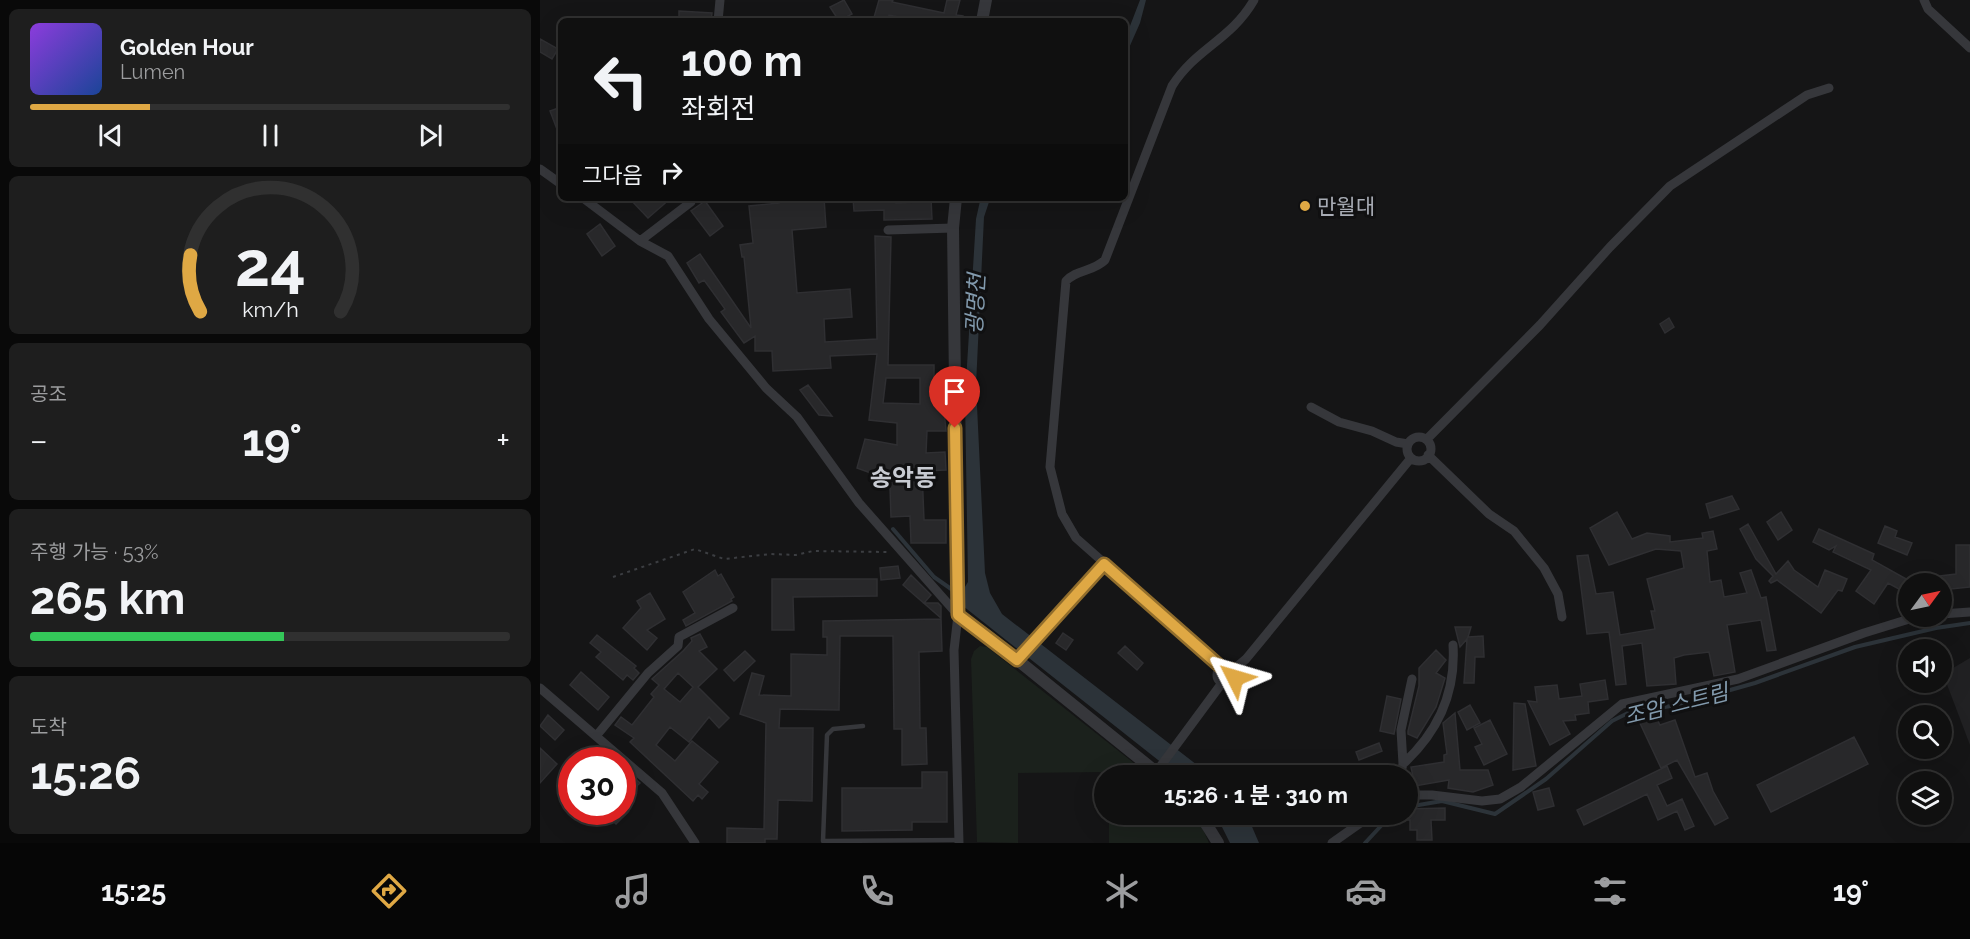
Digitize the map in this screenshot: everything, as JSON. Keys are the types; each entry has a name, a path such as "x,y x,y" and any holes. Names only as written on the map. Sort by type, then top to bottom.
{"street":[{"path":"718,18 720,0"},
{"path":"983,18 986,0"},
{"path":"1128,200 1172,86 1183,69 1232,31 1254,0"},
{"path":"1924,0 1928,9 1970,48"},
{"path":"1427,440 1540,325 1610,247 1670,186 1807,95 1829,88"},
{"path":"540,169 558,182"},
{"path":"594,201 640,240 668,256 709,319 766,388 797,417 859,503 900,552 958,609 1154,765"},
{"path":"956,201 953,228 958,609 954,650 959,842"},
{"path":"1128,201 1105,260 1092,269 1073,273 1066,281 1050,467 1062,514 1076,538 1222,668 1233,670"},
{"path":"640,240 691,202"},
{"path":"888,230 953,228"},
{"path":"1311,407 1339,422 1408,444"},
{"path":"1420,436 1427,440 1431,446 1428,455 1418,460 1411,458 1407,451 1408,444 1413,438 1420,436"},
{"path":"1428,455 1489,514 1514,531 1544,567 1558,594 1562,617"},
{"path":"1163,765 1222,683 1233,681 1233,670 1246,658 1411,458"},
{"path":"1020,657 1104,564"},
{"path":"597,735 648,673 678,646 680,638 733,608"},
{"path":"1952,613 1970,612"},
{"path":"1418,795 1482,801 1500,799 1521,787 1622,704 1738,679 1898,622"},
{"path":"1404,764 1427,738 1450,694 1454,668 1453,645"},
{"path":"1222,668 1218,677 1222,683"},
{"path":"1404,764 1401,730 1412,680"},
{"path":"540,688 662,793 684,822 695,843"},
{"path":"1207,825 1218,843"},
{"path":"1332,843 1357,825"}],"lane":[{"path":"863,726 834,729 827,735 823,842 959,842"}],"path":[{"path":"613,577 695,549 724,559 771,554 796,555 813,551 900,552"}],"shaded area":[{"path":"980,646 987,647 1136,765 1094,765 1094,772 1018,773 1018,843 977,842 971,659 974,651"},
{"path":"1970,658 1970,745 1950,693 1952,669"},
{"path":"1109,825 1200,825 1209,843 1109,843"}],"water":[{"path":"1140,0 1146,0 1140,23 1128,50 1128,31"},
{"name":"광명천","path":"980,201 990,201 984,217 976,385 985,573 990,593 1002,614 1197,765 1164,765 963,606 963,590 968,582 965,398 976,219"},
{"path":"1221,825 1251,825 1259,843 1230,843"}],"building":[{"path":"844,0 852,14 845,18 837,18 830,7"},
{"path":"879,0 893,0 892,2 944,13 947,0 960,0 956,15 963,16 963,18 905,18 889,15 888,18 874,18"},
{"path":"679,11 712,13 711,18 679,18"},
{"path":"540,39 558,49 552,59 540,52"},
{"path":"558,108 558,132 550,111"},
{"path":"632,201 668,201 648,218"},
{"path":"705,201 723,226 710,236 691,211"},
{"path":"779,201 824,201 826,227 792,230 797,293 850,289 852,317 824,319 825,342 877,339 875,236 891,237 888,365 934,365 934,388 942,388 946,431 927,431 926,453 945,452 946,470 922,471 924,520 946,520 946,543 911,543 910,516 891,517 890,488 877,486 879,476 857,468 865,439 897,445 897,423 869,420 877,354 830,356 831,368 773,371 772,351 755,351 755,336 744,343 721,312 725,309 704,280 699,283 687,263 700,254 751,328 744,257 742,257 740,245 753,243 749,206 779,203","holes":["886,378 920,378 920,404 883,403"]},
{"path":"853,201 896,201 896,203 931,201 932,219 884,220 884,210 854,211"},
{"path":"600,224 615,246 602,256 587,234"},
{"path":"1669,318 1674,327 1665,333 1660,324"},
{"path":"808,385 832,416 819,415 800,390"},
{"path":"1732,496 1739,509 1710,518 1706,504"},
{"path":"1617,512 1632,539 1647,533 1670,536 1670,542 1703,538 1702,533 1713,531 1717,549 1707,551 1710,582 1721,580 1724,597 1747,593 1740,573 1751,570 1761,598 1766,597 1776,650 1767,651 1761,620 1727,625 1735,672 1714,676 1709,652 1684,655 1674,658 1676,684 1647,686 1642,643 1622,646 1626,684 1616,685 1609,632 1587,634 1577,556 1588,555 1596,594 1613,592 1620,635 1655,629 1651,611 1655,611 1647,579 1684,568 1681,551 1656,549 1609,565 1590,528"},
{"path":"1781,512 1792,530 1778,540 1767,522"},
{"path":"1748,524 1776,574 1788,561 1794,570 1818,587 1825,570 1847,579 1842,591 1838,590 1821,613 1777,580 1771,583 1769,581 1773,576 1756,559 1740,529"},
{"path":"1885,526 1897,531 1895,537 1912,543 1907,555 1878,543"},
{"path":"1819,529 1874,554 1872,560 1898,574 1898,588 1888,583 1874,604 1856,591 1871,570 1833,552 1836,546 1829,550 1813,542"},
{"path":"1956,545 1970,545 1970,587 1952,589 1952,574 1956,574"},
{"path":"898,566 900,578 881,580 880,568"},
{"path":"715,570 718,576 721,574 734,597 732,601 686,626 683,620 695,613 683,592"},
{"path":"911,575 931,595 924,603 938,603 941,606 941,618 903,585"},
{"path":"772,579 877,579 877,596 793,597 794,630 772,630"},
{"path":"650,593 665,619 647,630 657,638 647,650 623,628 641,608 637,601"},
{"path":"941,619 942,651 919,652 920,728 926,728 927,764 902,765 902,729 894,729 893,636 840,636 839,710 780,709 779,728 813,728 812,801 778,800 777,839 765,839 765,843 727,843 727,828 764,829 766,723 740,714 752,673 764,676 759,695 791,696 791,654 827,655 827,637 823,637 823,621"},
{"path":"1455,627 1471,627 1468,637 1483,636 1484,657 1475,657 1474,683 1464,683 1467,639 1460,647"},
{"path":"1063,633 1073,640 1066,650 1056,643"},
{"path":"700,634 707,647 699,651 717,669 698,687 729,718 719,728 709,717 689,742 670,727 656,745 675,761 692,741 718,762 699,784 708,792 702,799 698,795 693,801 630,742 634,738 615,725 621,717 632,725 654,697 651,694 659,685 652,679 692,641 691,638","holes":["678,673 693,687 680,702 664,689"]},
{"path":"597,635 636,666 634,668 639,673 633,680 627,675 623,680 596,657 601,652 590,643"},
{"path":"1125,646 1143,663 1137,670 1118,653"},
{"path":"1436,650 1446,660 1436,673 1445,678 1436,707 1417,738 1408,734 1408,731 1419,686 1419,668"},
{"path":"745,651 755,661 734,681 724,670"},
{"path":"581,672 609,697 598,710 570,685"},
{"path":"1605,680 1608,699 1588,702 1589,713 1575,715 1576,720 1563,721 1570,734 1550,745 1528,701 1537,702 1535,687 1557,685 1559,699 1582,696 1580,684"},
{"path":"1387,696 1401,699 1394,734 1380,731"},
{"path":"1514,703 1525,704 1536,766 1513,770"},
{"path":"1470,705 1480,723 1467,730 1458,712"},
{"path":"1455,713 1460,770 1488,770 1493,785 1473,792 1448,788 1449,780 1418,785 1418,766 1444,762 1444,755 1447,754 1443,723"},
{"path":"1654,713 1660,725 1675,720 1695,777 1707,773 1713,791 1728,818 1715,825 1677,760 1661,768 1639,721"},
{"path":"548,715 564,730 555,740 540,726"},
{"path":"1490,720 1507,754 1484,765 1475,747 1482,744 1474,728"},
{"path":"1854,737 1868,764 1771,812 1757,785"},
{"path":"1379,743 1382,751 1359,760 1356,752"},
{"path":"540,748 557,764 540,783"},
{"path":"1667,766 1672,778 1657,785 1667,806 1682,799 1694,826 1685,830 1677,811 1658,820 1647,794 1584,825 1577,810"},
{"path":"922,772 947,772 947,822 912,822 912,830 842,831 842,788 922,788"},
{"path":"1549,788 1554,806 1538,810 1533,792"},
{"path":"1445,808 1445,820 1431,820 1432,840 1417,840 1417,830 1410,830 1410,825 1418,825 1418,809"}],"waterway":[{"path":"893,529 934,577 954,591"},
{"name":"조암 스트림","path":"1418,805 1442,801 1495,814 1546,779 1612,721 1628,713 1677,705 1755,683 1855,647 1936,628 1970,623"},
{"name":"조암 스트림","path":"1365,843 1382,825"}],"place":[{"name":"만월대","path":"1305,206"}],"district":[{"name":"송악동","path":"903,477"}],"route":[{"path":"955,428 958,615 1017,660 1076,598 1104,564 1222,668 1233,670 1235,678"}]}
